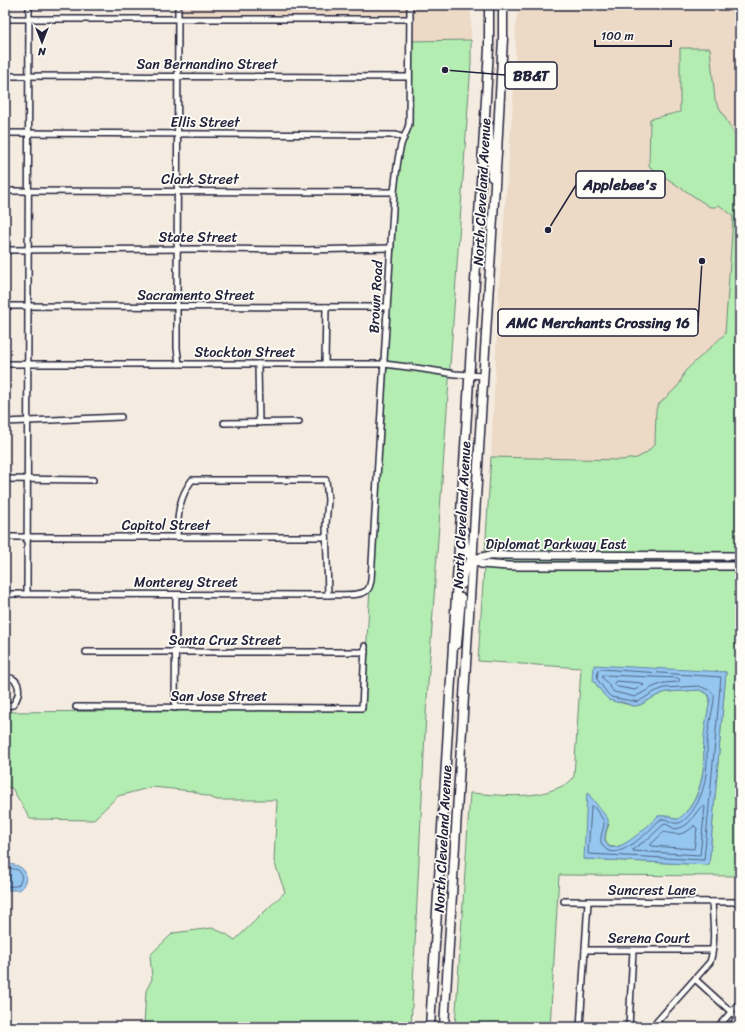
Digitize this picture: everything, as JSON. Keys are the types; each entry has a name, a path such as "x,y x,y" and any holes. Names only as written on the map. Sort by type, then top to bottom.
{"main road":[{"name":"North Cleveland Avenue","path":"430,1027 489,49 489,5"},
{"name":"North Cleveland Avenue","path":"444,1027 498,152 504,38 503,5"},
{"path":"486,89 489,142 494,151 498,152"},
{"path":"483,149 487,152 490,158 494,206"},
{"path":"450,693 459,633 463,570 473,559 465,550 462,496"},
{"name":"Diplomat Parkway East","path":"473,559 491,555 740,556"},
{"name":"Diplomat Parkway East","path":"473,559 481,564 508,566 740,566"}],"street":[{"path":"27,594 28,5"},
{"path":"178,5 178,364"},
{"name":"Brown Road","path":"367,591 372,580 394,192 397,162 409,124 410,5"},
{"path":"5,19 410,19"},
{"name":"San Bernandino Street","path":"5,76 409,78"},
{"name":"Ellis Street","path":"5,133 396,135 404,138"},
{"name":"Clark Street","path":"5,191 394,192"},
{"name":"State Street","path":"5,250 308,250 391,248"},
{"name":"Sacramento Street","path":"5,306 388,307"},
{"path":"325,364 326,307"},
{"name":"Stockton Street","path":"5,364 384,364 455,374 484,376"},
{"path":"258,364 259,423"},
{"path":"5,422 121,417"},
{"path":"224,423 298,422"},
{"path":"5,479 93,480"},
{"path":"177,537 178,508 187,487 192,480 326,480 328,500 326,536 328,594"},
{"name":"Capitol Street","path":"5,537 326,536"},
{"name":"Monterey Street","path":"5,594 358,594 367,591"},
{"path":"175,708 177,652 176,594"},
{"path":"365,646 365,652"},
{"name":"Santa Cruz Street","path":"86,652 365,652"},
{"name":"San Jose Street","path":"76,707 362,708 365,652"},
{"path":"5,677 12,678 17,681 18,687 16,701 13,705 5,706"},
{"name":"Suncrest Lane","path":"564,901 740,902"},
{"path":"580,1027 588,902"},
{"path":"652,1027 710,962 712,950 712,902"},
{"name":"Serena Court","path":"585,950 712,950"},
{"path":"629,1027 633,950"},
{"path":"695,979 739,1018 730,1027"},
{"path":"718,1027 740,1002"}],"shaded area":[{"path":"176,5 471,5 471,40 408,41 407,21 176,20"},
{"path":"519,5 740,5 740,144 715,100 709,48 680,48 680,112 650,119 648,159 715,207 719,205 732,215 734,221 725,334 685,370 680,383 658,405 656,410 655,444 646,453 637,458 595,461 491,457 499,288 515,75 516,22"}],"green space":[{"path":"471,40 471,63 426,713 411,1027 144,1027 146,991 152,979 150,955 173,933 212,928 235,940 285,892 274,861 277,800 217,800 192,791 152,787 118,796 93,820 30,819 12,788 5,787 5,712 363,709 394,171 407,124 408,41"},
{"path":"680,48 710,48 715,100 740,144 740,553 485,553 491,457 621,460 637,458 646,453 655,444 656,410 658,405 680,383 685,371 725,334 732,215 719,205 710,207 651,168 649,165 650,119 680,112"},
{"path":"740,558 740,564 508,563 484,561 484,559"},
{"path":"484,567 508,569 740,569 740,876 559,875 550,1027 455,1027 470,793 516,796 538,794 560,787 571,780 574,776 581,668 478,661","holes":["726,672 709,865 584,859 609,824 606,841 609,846 615,847 622,845 635,837 658,816 670,816 674,819 678,819 689,808 699,789 702,775 704,761 704,735 710,699 708,694 700,690 666,692 640,705 634,706 609,700 593,680"]}],"water":[{"path":"594,665 726,672 709,865 584,859 587,792 608,819 605,841 609,847 623,845 640,833 658,816 670,816 674,819 678,819 690,808 699,789 702,775 704,761 704,736 710,699 708,694 700,690 666,692 640,705 634,706 609,700 593,680"},
{"path":"5,864 12,864 24,870 26,877 23,887 18,890 5,890"}],"place":[{"name":"BB&T","path":"445,70"},
{"name":"Applebee's","path":"548,230"},
{"name":"AMC Merchants Crossing 16","path":"702,261"}]}
